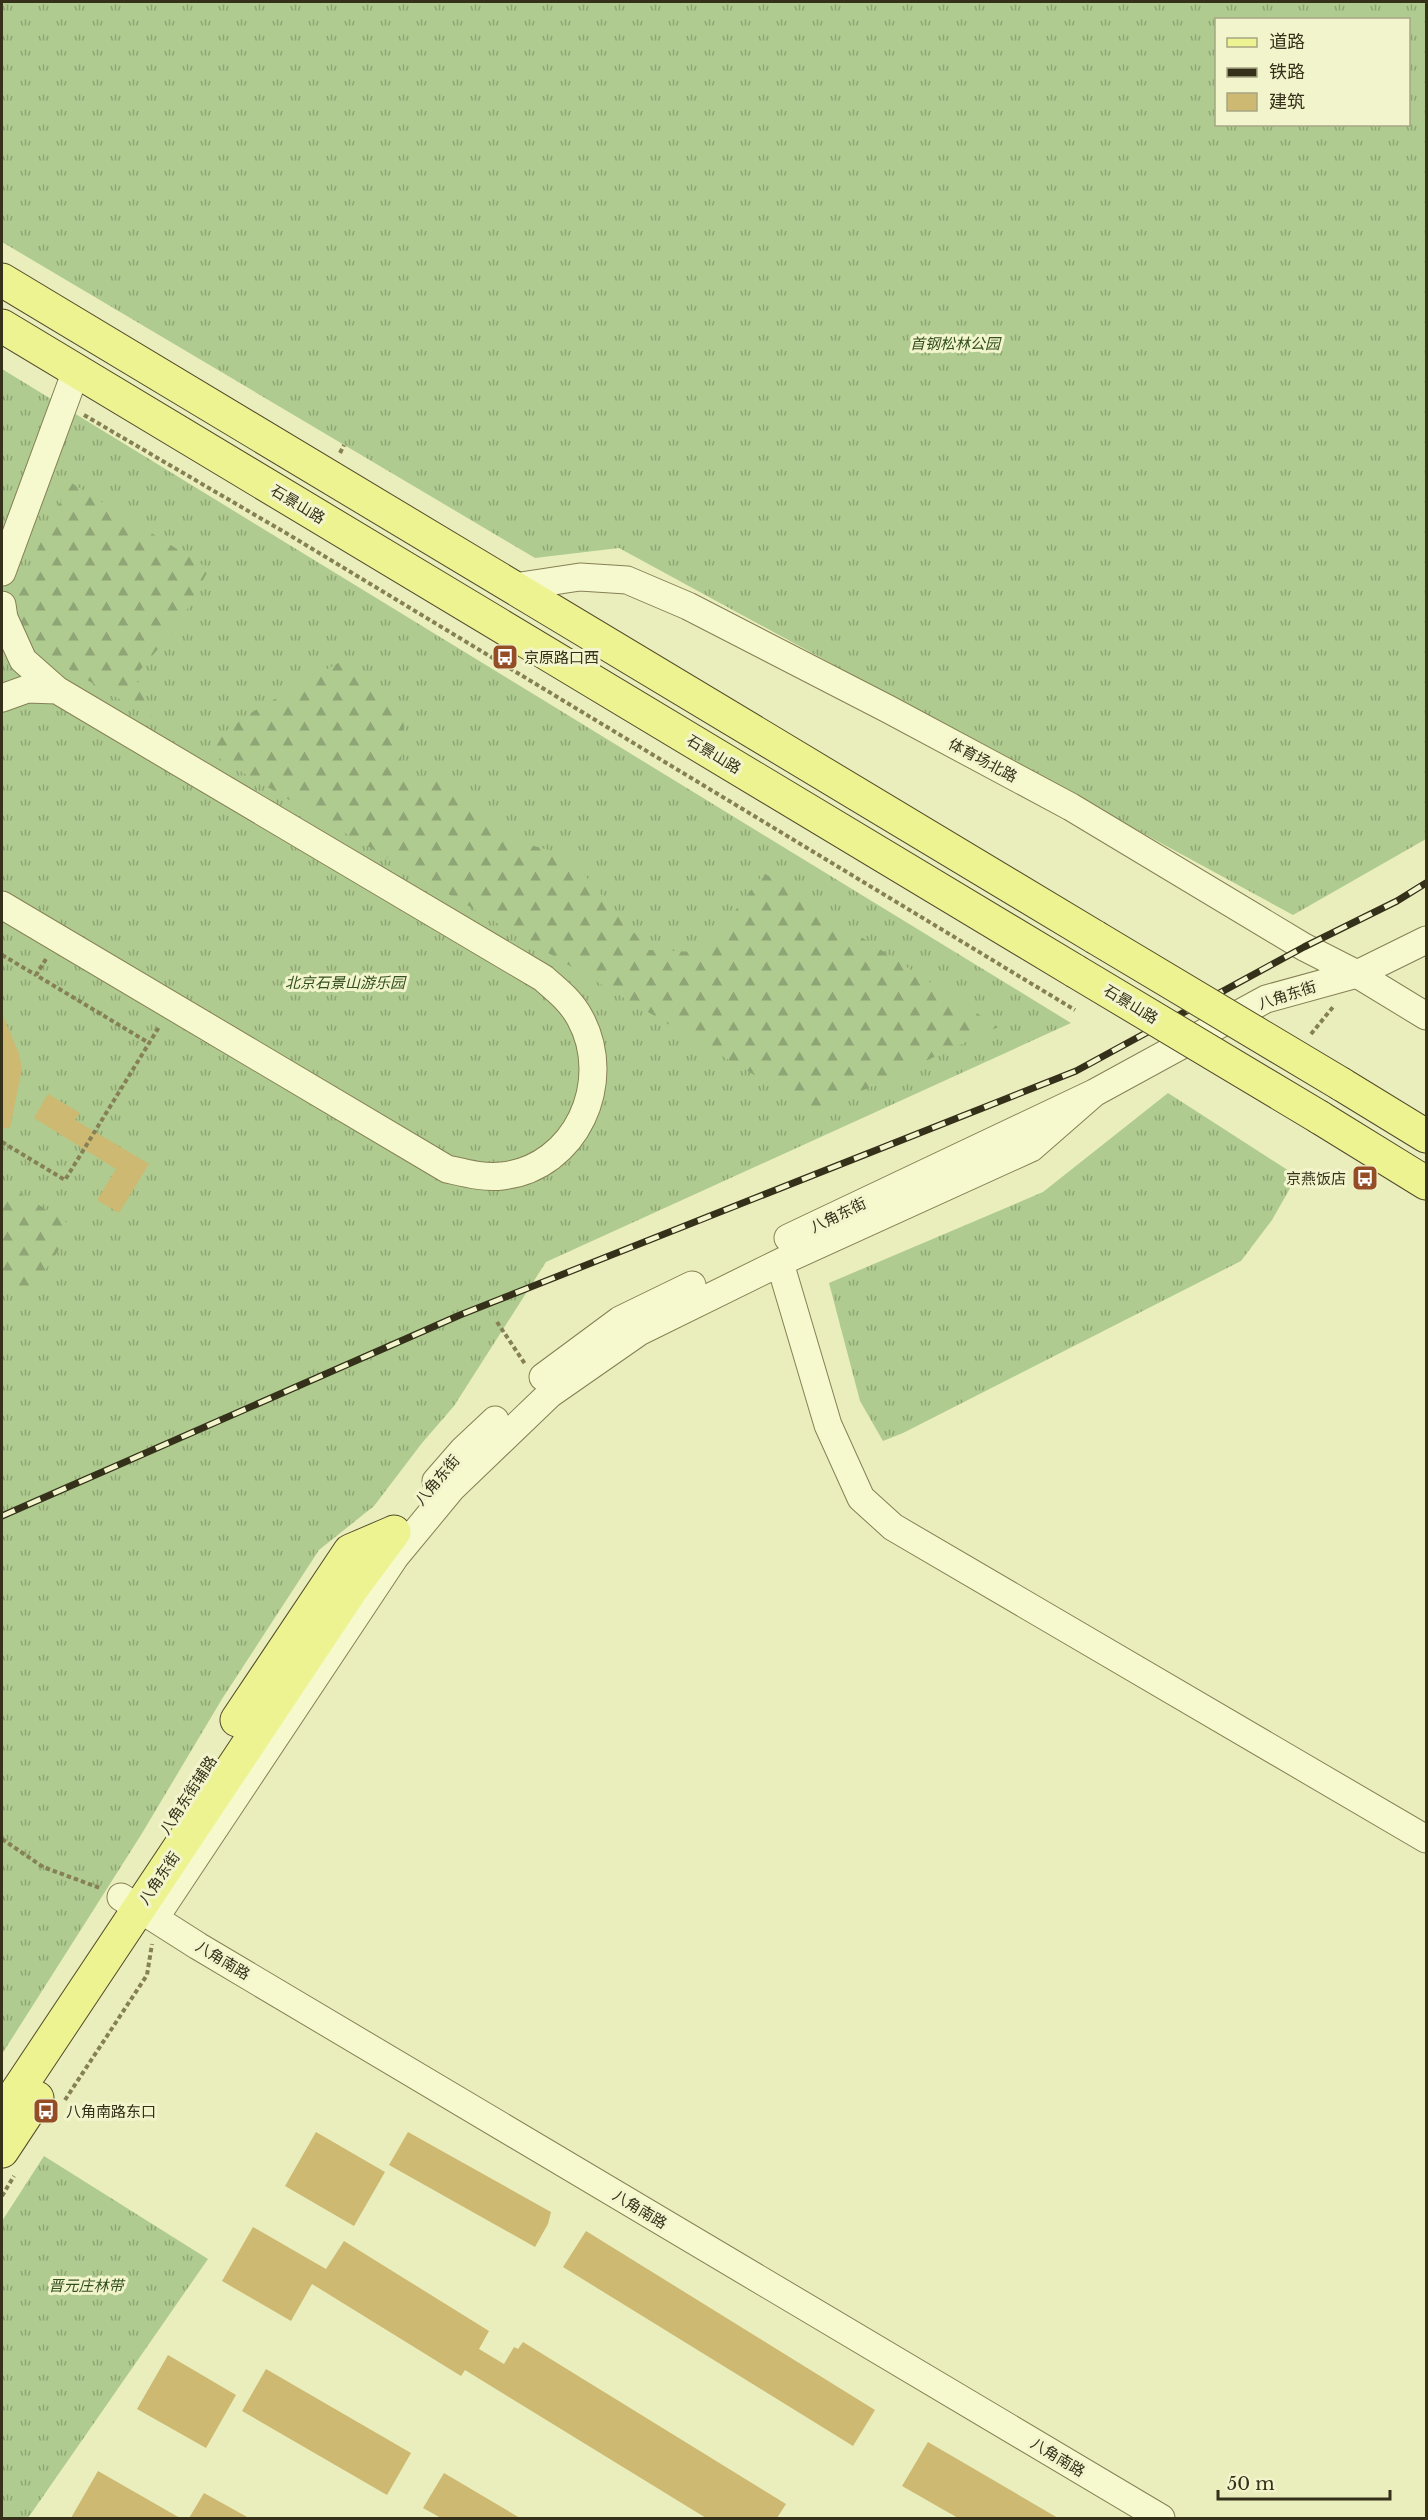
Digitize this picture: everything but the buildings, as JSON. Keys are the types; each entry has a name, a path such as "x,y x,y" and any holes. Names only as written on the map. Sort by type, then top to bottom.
{"main road":[{"path":"2,280 1426,1136"},
{"name":"石景山路","path":"2,327 1426,1183"},
{"name":"八角东街","path":"2,2114 351,1590 394,1532"},
{"path":"2,2078 138,1908"},
{"name":"八角东街","path":"11,2160 138,1908"}],"street":[{"path":"2,572 76,371"},
{"name":"体育场北路","path":"514,587 526,583 580,577 627,580 688,606 1071,807 1304,947 1357,974 1426,1016"},
{"path":"2,605 4,618 23,660 57,690 543,978 565,997 580,1019 589,1045 593,1087 584,1117 562,1147 535,1167 502,1176 471,1175 447,1169 2,905"},
{"path":"2,698 27,689 57,690"},
{"name":"八角东街","path":"394,1532 463,1450 539,1380 620,1320 1094,1093 1266,999 1357,974 1426,940"},
{"name":"八角东街","path":"138,1908 395,1557 452,1488 550,1394 639,1332 780,1263 1031,1148 1094,1093"},
{"path":"780,1263 828,1425 861,1498 893,1527 1426,1839"},
{"name":"八角南路","path":"138,1908 1128,2510 1161,2518"}],"path":[{"path":"81,413 291,536 1075,1010"},
{"path":"36,975 59,938"},
{"path":"2,955 149,1043"},
{"path":"1309,1037 1334,1005"},
{"path":"2,1142 65,1180 172,1006"},
{"path":"497,1322 522,1360"},
{"path":"2,1839 43,1867 138,1908"},
{"name":"八角东街","path":"63,2102 147,1975 138,1908"},
{"path":"2,2196 11,2160"}],"green space":[{"name":"首钢松林公园","path":"2,2 1426,2 1426,839 1293,915 619,548 535,558 2,242"},
{"name":"北京石景山游乐园","path":"2,369 1071,1023 546,1262 454,1406 422,1443 374,1506 319,1550 222,1699 141,1835 2,2054"},
{"path":"70,482 209,569 180,623 135,676 153,719 23,642 12,602"},
{"path":"345,659 404,713 400,777 443,774 523,843 567,855 649,950 698,952 740,905 764,873 998,1027 817,1112 205,750 240,719"},
{"path":"1168,1093 1297,1176 1272,1220 1241,1261 903,1433 883,1441 860,1401 829,1283 1043,1192"},
{"path":"2,1182 74,1227 26,1299 2,1288"},
{"name":"晋元庄林带","path":"44,2156 208,2259 28,2518 2,2518 2,2221"}],"railway":[{"path":"2,1516 460,1315 1076,1071 1304,947 1397,901 1426,883"}],"place":[{"name":"京原路口西","path":"505,657"},
{"name":"京燕饭店","path":"1365,1178"},
{"name":"八角南路东口","path":"46,2111"}]}
